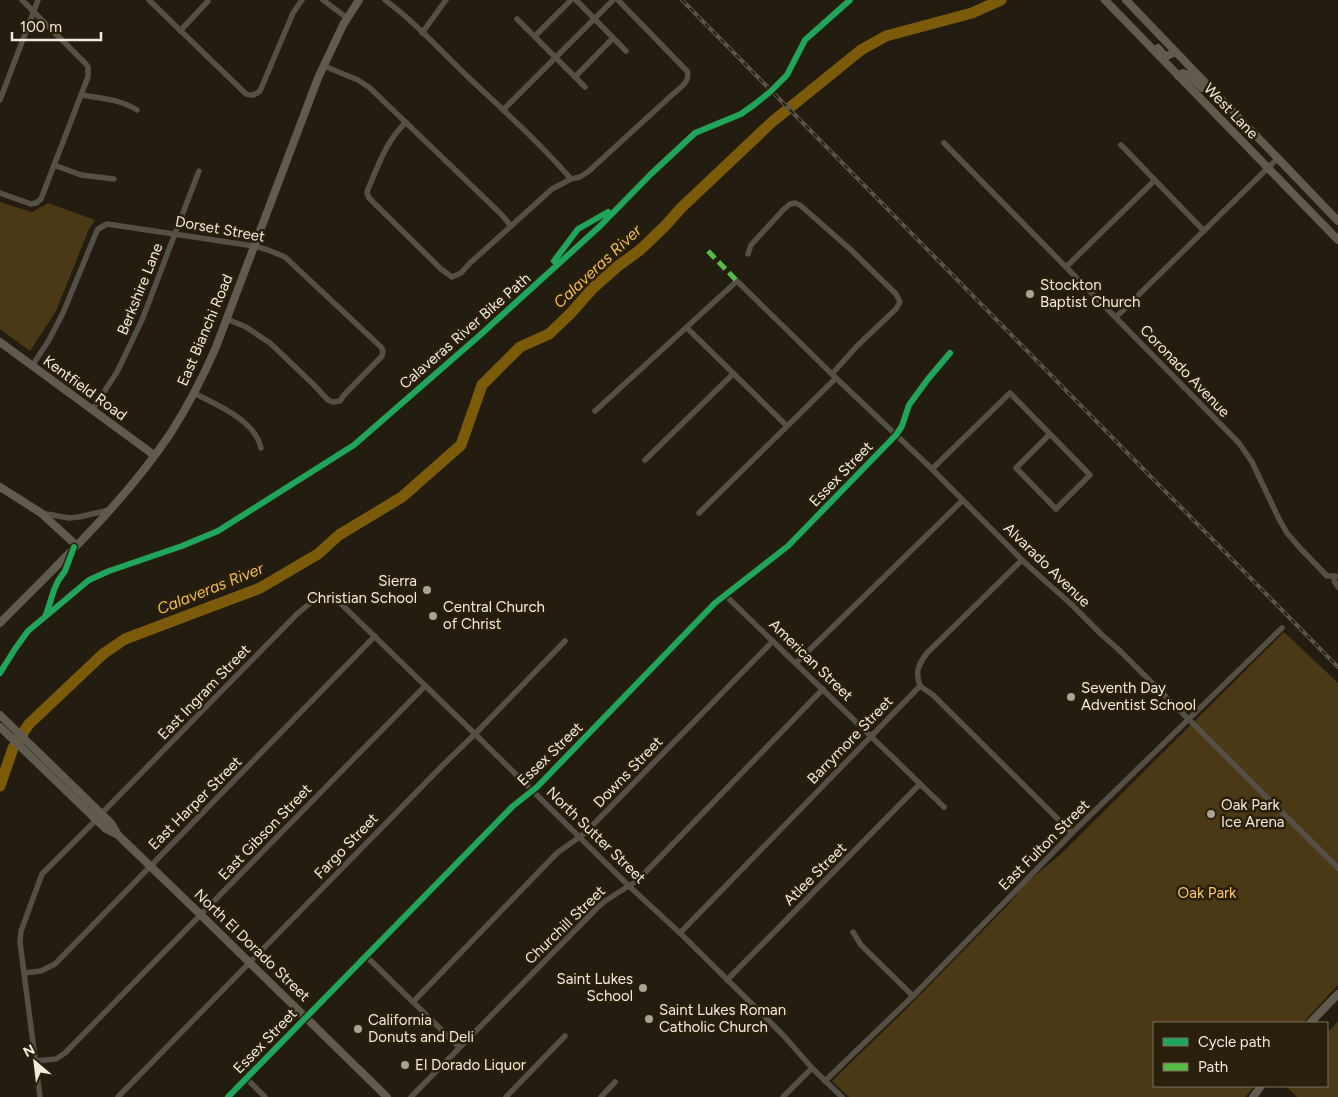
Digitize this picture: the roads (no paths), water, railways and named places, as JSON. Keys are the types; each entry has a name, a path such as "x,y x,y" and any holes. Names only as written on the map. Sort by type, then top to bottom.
{"main road":[{"name":"East Bianchi Road","path":"0,623 109,510 170,434 194,393 216,347 324,66 347,18 359,0"},
{"name":"West Lane","path":"1104,0 1338,240"},
{"name":"West Lane","path":"1126,0 1338,222"},
{"path":"1141,38 1155,44 1167,56 1175,52"},
{"path":"1178,76 1183,73 1189,75 1205,91 1219,98"},
{"name":"Kentfield Road","path":"0,342 154,456"},
{"path":"0,487 41,513 76,545"},
{"name":"North El Dorado Street","path":"0,715 44,758 99,817"},
{"name":"North El Dorado Street","path":"0,727 38,765 99,817 111,823 118,835 387,1097"},
{"path":"1311,1022 1338,994"}],"street":[{"path":"0,193 27,204 41,199 88,77 88,67 81,58 22,0"},
{"path":"0,100 38,0"},
{"path":"149,0 246,94 252,96 260,91 293,13 302,0"},
{"path":"323,0 347,18"},
{"path":"385,0 399,10 503,110 570,178"},
{"path":"422,33 446,0"},
{"path":"535,36 571,0"},
{"path":"576,0 626,51"},
{"path":"503,110 613,0"},
{"path":"406,122 387,146 368,188 369,198 452,277 461,273 552,190 570,178 580,177 589,171 684,84 689,76 683,66 618,0"},
{"path":"180,31 208,1"},
{"path":"517,19 584,87"},
{"path":"575,77 613,38"},
{"path":"324,66 358,80 370,88 501,214 511,226"},
{"path":"81,96 119,101 137,110"},
{"name":"Coronado Avenue","path":"944,143 1238,444 1252,462 1279,518 1300,548 1327,576 1337,574"},
{"path":"1121,145 1204,231"},
{"path":"1116,317 1278,158"},
{"path":"54,165 80,175 114,179"},
{"name":"Berkshire Lane","path":"92,410 117,372 131,344 157,283 199,171"},
{"path":"1066,267 1155,180"},
{"path":"700,512 787,426 834,376 857,346 896,309 900,302 896,294 850,249 800,205 795,203 790,204 783,210 750,244 748,254"},
{"name":"Dorset Street","path":"32,366 49,340 63,313 96,233 102,226 111,224 254,246 274,252 289,260 381,346 383,353 380,359 340,401 333,402 328,400 270,343 252,330 227,318"},
{"name":"Alvarado Avenue","path":"687,328 737,281 932,469 1022,560 1070,602 1338,868"},
{"path":"595,411 687,328 787,426"},
{"name":"Essex Street","path":"228,1097 513,806 532,791 702,615 788,546 896,435 902,426 910,405 928,379 950,353"},
{"path":"645,460 733,374"},
{"path":"194,393 237,416 252,430 262,448"},
{"path":"932,469 1010,393 1050,434 1090,475 1056,509 1016,468 1050,434"},
{"path":"796,663 963,500"},
{"path":"41,513 69,518 109,510"},
{"path":"1022,560 927,653 918,667 917,675 920,686 932,695 1072,833"},
{"name":"Coronado Avenue","path":"1337,574 1334,581 1337,586"},
{"name":"American Street","path":"725,595 944,807"},
{"name":"North Sutter Street","path":"329,596 338,600 629,886 680,933 784,1036 812,1068 842,1097"},
{"name":"East Ingram Street","path":"40,1097 20,936 42,874 298,613 319,598 329,596"},
{"name":"East Fulton Street","path":"825,1081 913,996 1072,833 1282,628"},
{"name":"East Harper Street","path":"24,973 41,971 55,964 375,636"},
{"name":"Fargo Street","path":"118,1097 449,758 476,734 565,641"},
{"name":"Downs Street","path":"413,1002 557,853 585,833 773,641"},
{"name":"East Gibson Street","path":"36,1061 62,1056 425,686"},
{"name":"Barrymore Street","path":"680,933 920,686"},
{"name":"Churchill Street","path":"411,1097 596,909 644,873 823,689"},
{"name":"Atlee Street","path":"727,980 920,784"},
{"path":"853,932 860,945 913,996"},
{"path":"366,956 460,1047"},
{"path":"506,1097 565,1036"},
{"path":"784,1097 812,1068"},
{"path":"246,1078 265,1097"},
{"path":"601,1097 615,1082"}],"waterway":[{"name":"Calaveras River","path":"0,786 13,748 29,724 103,654 125,639 260,588 318,554 339,535 402,497 461,445 482,385 520,347 549,334 593,288 640,250 681,208 772,122 861,50 886,36 972,13 1001,0"}],"railway":[{"path":"682,0 1338,667"}],"place":[{"name":"Stockton Baptist Church","path":"1030,294"},
{"name":"Sierra Christian School","path":"427,590"},
{"name":"Central Church of Christ","path":"433,616"},
{"name":"Seventh Day Adventist School","path":"1071,697"},
{"name":"Oak Park Ice Arena","path":"1211,814"},
{"name":"Saint Lukes School","path":"643,988"},
{"name":"Saint Lukes Roman Catholic Church","path":"649,1019"},
{"name":"California Donuts and Deli","path":"358,1029"},
{"name":"El Dorado Liquor","path":"405,1065"}],"park label":[{"name":"Oak Park","path":"1207,893"}]}
